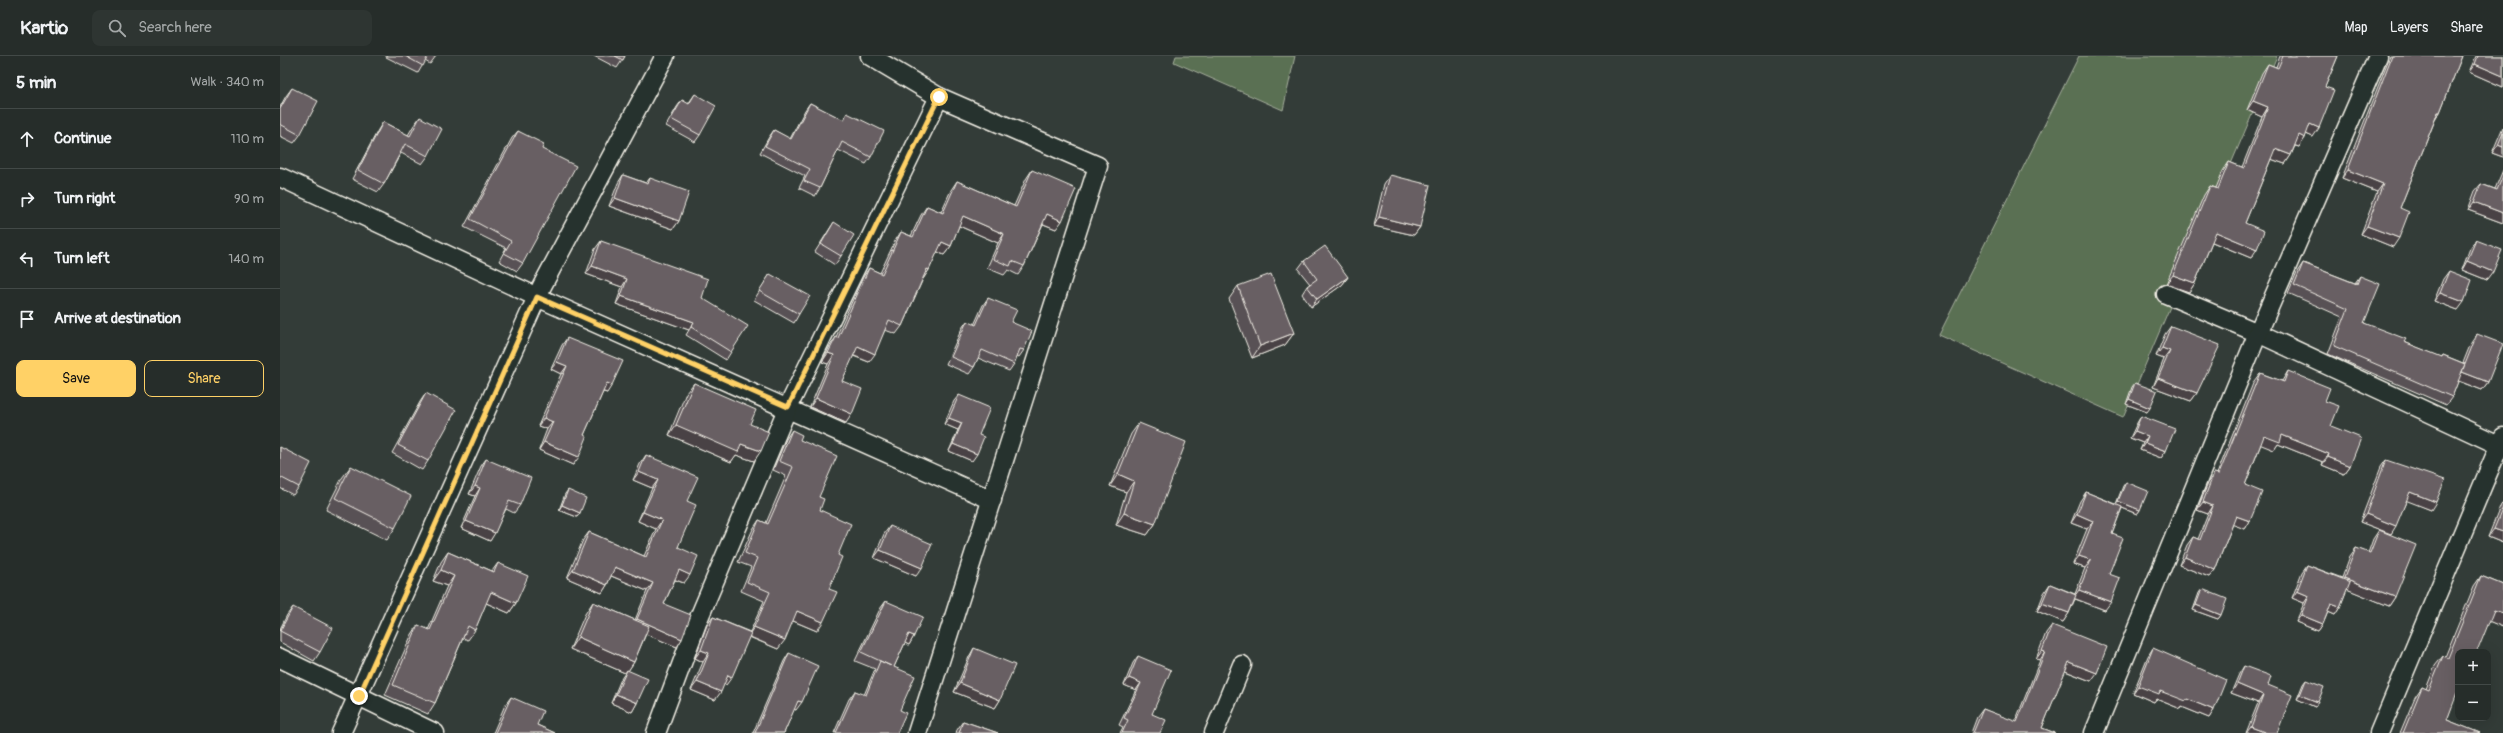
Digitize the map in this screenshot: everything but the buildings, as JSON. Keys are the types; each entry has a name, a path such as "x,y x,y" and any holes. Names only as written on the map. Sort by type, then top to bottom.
{"street":[{"path":"341,733 359,696 537,297 665,56"},
{"path":"870,56 939,97 1098,166 917,733"},
{"path":"2097,732 2258,333 2378,56"},
{"path":"656,733 698,620 788,407 939,97"},
{"path":"280,177 537,297 788,407 992,500"},
{"path":"2166,294 2258,333 2502,443 2379,733"},
{"path":"280,658 435,733"},
{"path":"1214,733 1242,665"}],"green space":[{"path":"1176,56 1295,56 1283,110 1174,62"},
{"path":"2079,56 2277,56 2123,417 1939,335"}],"route":[{"path":"359,696 537,297 788,407 939,97"}]}
